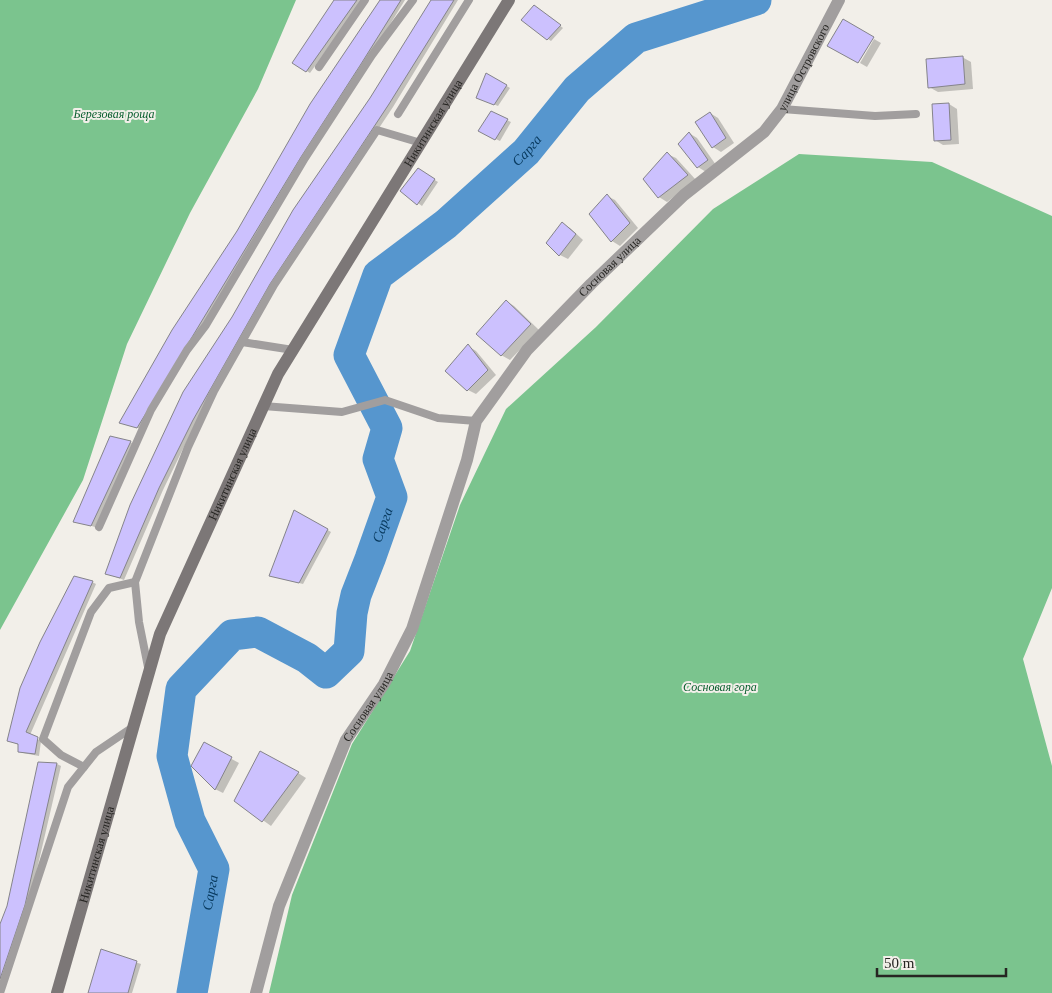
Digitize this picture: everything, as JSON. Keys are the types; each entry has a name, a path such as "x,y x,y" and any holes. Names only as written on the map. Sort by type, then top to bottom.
{"street":[{"name":"Никитинская улица","path":"57,993 160,634 263,406 278,374 508,0"},
{"name":"улица Островского","path":"764,132 782,109 839,0"},
{"name":"Сосновая улица","path":"256,993 279,906 346,740 384,684 412,629 467,460 476,421 527,350 591,284 684,195 764,132"}],"lane":[{"path":"319,67 365,0"},
{"path":"100,527 151,410 187,350 206,325 305,158 372,55 413,0"},
{"path":"398,114 469,0"},
{"path":"782,109 875,116 916,114"},
{"path":"149,672 139,622 135,582 188,447 214,391 274,285 377,130 421,143"},
{"path":"242,342 293,350"},
{"path":"263,406 342,412 386,400 438,418 476,421"},
{"path":"84,767 61,756 43,739 91,612 109,588 135,582"},
{"path":"0,993 68,787 96,752 133,727"}],"green space":[{"name":"Березовая роща","path":"0,0 296,0 258,89 190,213 127,344 83,480 0,630"},
{"name":"Сосновая гора","path":"799,154 932,162 1052,216 1052,588 1023,659 1052,766 1052,993 269,993 292,895 352,744 410,651 460,505 506,409 596,327 713,209"}],"building":[{"path":"334,0 357,0 306,72 292,63"},
{"path":"380,0 401,0 301,157 137,428 119,423 172,330 237,231 310,104"},
{"path":"431,0 454,0 389,104 270,284 193,420 159,488 120,578 105,574 130,505 183,392 232,317 293,210 370,98"},
{"path":"534,5 561,25 547,40 521,20"},
{"path":"843,19 874,37 858,63 827,46"},
{"path":"963,56 965,84 928,88 926,59"},
{"path":"486,73 507,85 494,105 476,98"},
{"path":"949,103 951,140 934,141 932,104"},
{"path":"491,111 508,119 495,140 478,131"},
{"path":"710,112 726,138 712,148 695,122"},
{"path":"689,132 708,160 697,168 678,144"},
{"path":"667,152 688,175 658,198 643,179"},
{"path":"418,168 435,179 417,205 400,191"},
{"path":"607,194 630,223 611,242 589,214"},
{"path":"562,222 576,234 559,256 546,243"},
{"path":"506,300 531,324 501,356 476,334"},
{"path":"468,344 488,370 467,391 445,371"},
{"path":"110,436 131,441 91,526 73,522"},
{"path":"294,510 328,529 299,583 269,576"},
{"path":"74,576 93,581 26,732 38,737 35,754 18,752 18,744 7,741 20,688 40,642"},
{"path":"204,742 232,757 215,790 191,766"},
{"path":"260,751 299,772 262,822 234,801"},
{"path":"38,762 57,763 25,905 0,979 0,924 7,906"},
{"path":"101,949 137,961 128,993 88,993"}],"waterway":[{"name":"Сарга","path":"192,993 214,869 190,821 172,756 181,689 232,635 258,632 307,658 326,673 349,651 352,613 356,595 392,497 378,459 387,428 349,355 378,275 446,224 526,152 577,89 636,38 756,0"}]}
